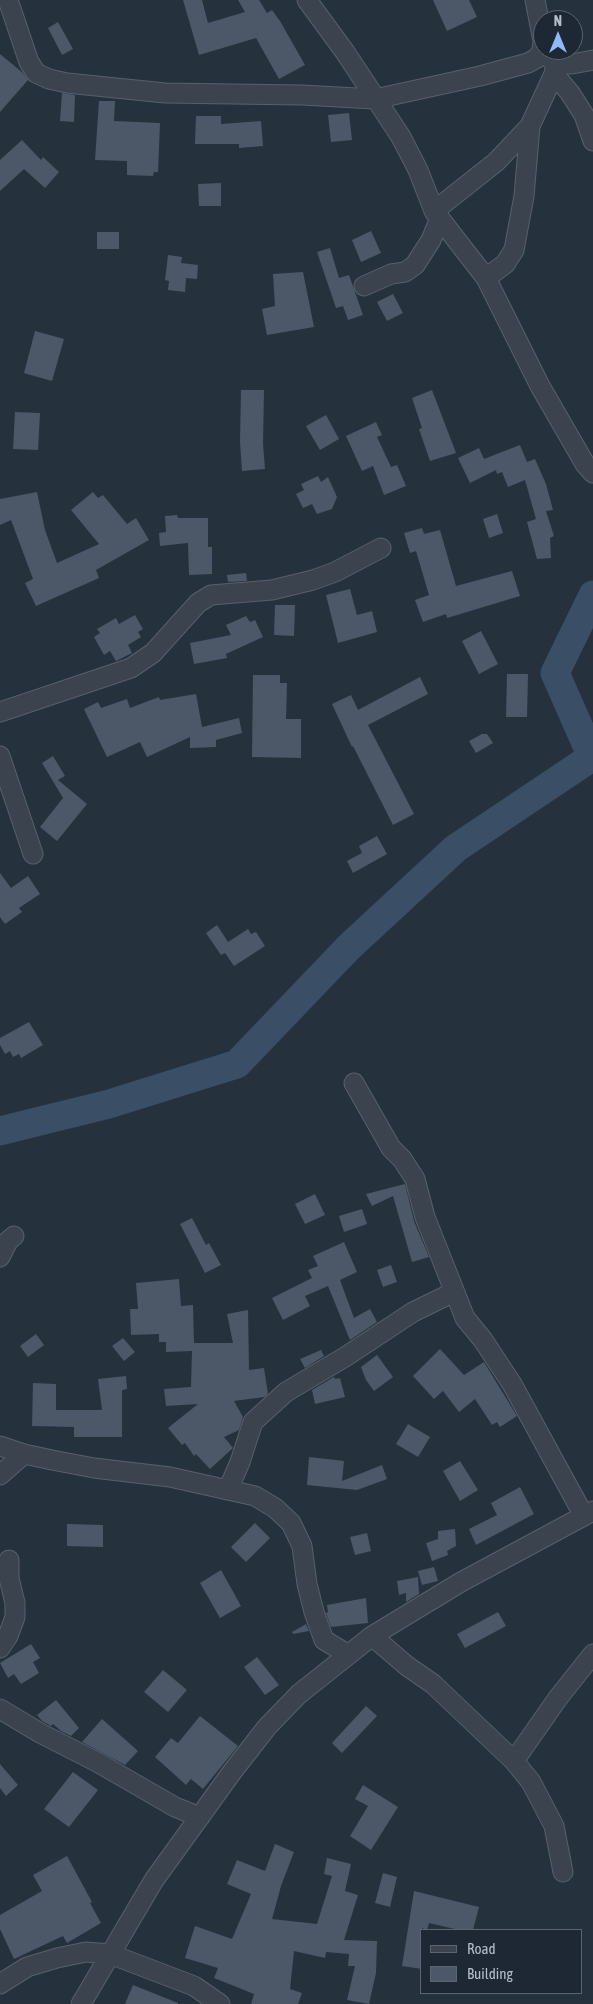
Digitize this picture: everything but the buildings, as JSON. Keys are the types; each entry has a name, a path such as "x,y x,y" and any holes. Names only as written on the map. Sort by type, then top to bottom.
{"street":[{"path":"8,0 29,62 36,73 67,83 165,93 302,95 374,99 480,76 533,60"},
{"path":"307,0 345,52 405,145 437,214 486,278 540,386 585,464 593,473"},
{"path":"548,60 584,115 593,141"},
{"path":"486,278 505,264 514,250 524,196 530,126 555,69 593,60"},
{"path":"364,286 391,274 405,272 415,265 431,240 437,214 496,162 530,126"},
{"path":"0,712 131,668 153,653 198,603 211,595 272,590 314,580 335,572 381,548"},
{"path":"0,756 33,854"},
{"path":"81,2004 154,1880 267,1727 299,1694 372,1636 461,1582 588,1514 512,1384 483,1340 465,1318 425,1217 415,1179 402,1159 391,1148 354,1083"},
{"path":"0,1257 8,1241 14,1236"},
{"path":"228,1490 240,1462 253,1422 286,1392 345,1357 413,1312 454,1292"},
{"path":"0,1446 24,1454 94,1468 170,1477 255,1496 275,1508 292,1522 302,1546 307,1584 324,1640 347,1654"},
{"path":"0,1475 24,1454"},
{"path":"0,1648 8,1636 16,1617 9,1578 9,1560"},
{"path":"372,1636 407,1666 433,1684 514,1761 530,1782 554,1826 563,1872"},
{"path":"514,1761 558,1698 593,1654"},
{"path":"0,1709 175,1807 200,1817"},
{"path":"0,1984 27,1968 57,1958 86,1952 110,1954 194,1986 220,2004"}],"waterway":[{"path":"0,1131 109,1104 237,1064 349,947 456,848 592,757 555,673 593,595"}]}
